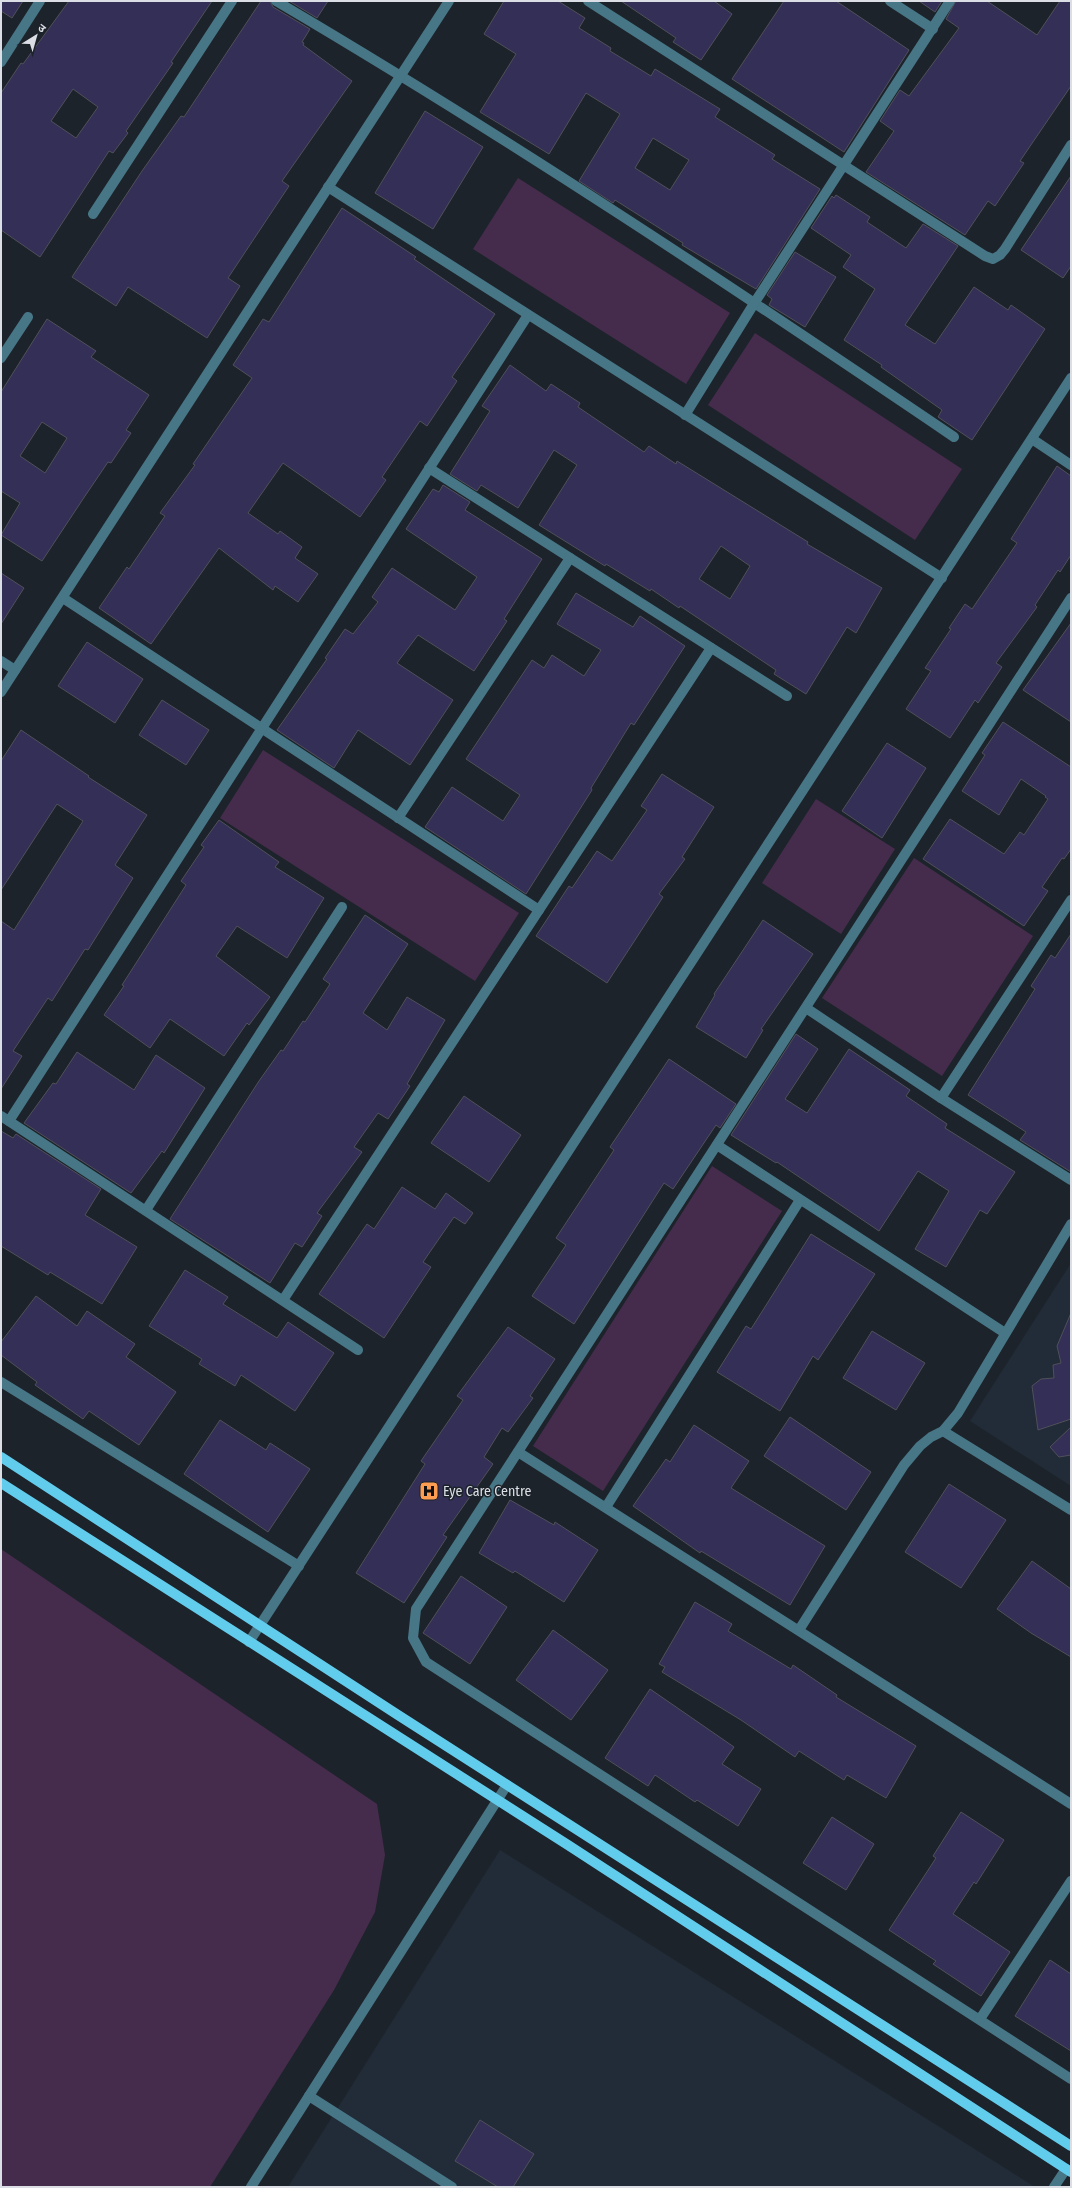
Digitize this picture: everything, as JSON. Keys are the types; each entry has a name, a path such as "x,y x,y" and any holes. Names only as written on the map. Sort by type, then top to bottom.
{"main road":[{"path":"1,1457 260,1626 1071,2146"},
{"path":"1,1483 497,1800 1068,2170"}],"street":[{"path":"1,62 40,1"},
{"path":"93,214 232,1"},
{"path":"276,1 401,75 755,302 954,437"},
{"path":"1,692 449,1"},
{"path":"588,1 844,167 985,256 993,259 1000,255 1005,249 1071,145"},
{"path":"890,1 932,29"},
{"path":"685,414 755,302 844,167 950,1"},
{"path":"328,187 942,578"},
{"path":"358,1350 5,1118 262,728 528,315"},
{"path":"1,358 28,317"},
{"path":"250,1642 1071,378"},
{"path":"1032,438 1071,465"},
{"path":"429,468 787,696"},
{"path":"398,818 570,558"},
{"path":"63,598 539,910"},
{"path":"1071,598 416,1609 413,1638 426,1662 1071,2079"},
{"path":"283,1300 712,648"},
{"path":"1,661 15,670"},
{"path":"941,1098 1071,900"},
{"path":"146,1210 342,907"},
{"path":"806,1008 941,1098 1071,1180"},
{"path":"717,1145 1005,1333"},
{"path":"606,1507 800,1200"},
{"path":"799,1630 904,1465 920,1446 931,1437 943,1431 958,1413 1071,1224"},
{"path":"1,1382 299,1566"},
{"path":"943,1431 1071,1510"},
{"path":"518,1452 1071,1804"},
{"path":"251,2187 507,1785"},
{"path":"980,2019 1071,1881"},
{"path":"309,2096 452,2187"},
{"path":"1054,2187 1068,2170"}],"shaded area":[{"path":"518,178 730,313 686,384 473,249"},
{"path":"755,333 962,469 915,540 708,405"},
{"path":"263,750 519,913 475,981 220,818"},
{"path":"816,799 895,849 841,934 762,883"},
{"path":"914,858 1033,936 942,1076 822,998"},
{"path":"712,1166 782,1211 603,1491 533,1446"},
{"path":"1071,1263 1071,1486 970,1421"},
{"path":"1,1549 377,1804 385,1855 375,1912 334,1990 210,2187 1,2187"},
{"path":"500,1850 1035,2187 288,2187"}],"building":[{"path":"1,1 23,1 12,18 1,11"},
{"path":"69,1 212,1 171,62 173,63 126,131 128,133 113,153 109,151 40,257 1,230 1,93 21,63 23,64","holes":["73,89 98,107 76,138 51,121"]},
{"path":"261,1 270,1 273,7 310,29 302,42 304,43 303,45 352,81 282,181 289,186 228,278 240,286 207,338 128,287 116,306 72,277 142,171 181,116 184,117"},
{"path":"289,1 328,1 317,18"},
{"path":"504,1 558,1 585,18 579,28 611,48 610,51 651,76 655,69 720,109 715,117 775,155 772,159 820,189 756,289 682,245 683,243 615,200 613,203 579,181 620,114 586,93 549,154 480,112 516,54 484,34","holes":["653,138 689,160 670,190 635,168"]},
{"path":"621,1 714,1 732,14 701,60 673,42 676,38"},
{"path":"784,1 836,1 909,50 844,152 732,79"},
{"path":"919,1 942,1 935,12"},
{"path":"956,1 987,1 1037,35 1060,1 1071,1 1071,86 1020,161 1024,163 995,206 988,201 965,235 866,172 894,131 880,121 900,90 909,96 959,28 946,19"},
{"path":"425,111 483,147 433,229 375,193"},
{"path":"1071,176 1071,266 1063,278 1021,250"},
{"path":"836,195 870,217 867,222 906,248 923,224 958,246 905,325 935,344 974,287 1008,310 1011,305 1045,329 972,440 938,417 942,410 881,367 882,365 844,340 875,289 843,267 851,255 811,228 832,196 834,198"},
{"path":"342,208 416,257 414,259 495,314 452,377 457,381 427,426 420,421 382,477 386,480 360,517 283,463 248,513 278,534 280,531 302,547 295,558 318,574 298,602 275,586 273,590 219,548 151,644 99,608 127,567 129,569 165,516 160,513 195,465 193,464 252,378 233,365 263,319 269,322"},
{"path":"795,252 836,277 805,327 769,305 772,299 767,295"},
{"path":"47,319 96,351 91,357 149,395 126,430 131,433 111,463 108,462 42,561 1,535 20,503 1,491 1,392","holes":["42,422 67,438 45,473 20,456"]},
{"path":"510,365 546,391 551,384 580,403 578,407 644,452 649,446 676,464 677,461 808,542 807,544 882,588 856,633 847,627 806,694 774,674 776,670 680,606 679,608 651,589 650,591 606,564 605,566 539,525 577,465 554,450 518,508 481,485 477,491 450,474 490,411 482,406","holes":["721,546 750,566 730,599 699,579"]},
{"path":"1057,466 1071,476 1071,555 1060,572 1058,570 1035,605 1037,607 996,663 1002,667 978,703 975,700 950,738 906,709 931,671 925,668 951,629 949,628 965,604 972,609 1017,543 1011,539"},
{"path":"443,485 470,502 465,510 542,559 504,619 507,621 474,671 418,635 397,663 453,700 410,765 358,730 334,768 277,730 327,659 325,658 345,629 353,634 378,602 372,597 392,568 455,610 477,577 406,529 433,489 439,492"},
{"path":"1,573 24,588 1,624"},
{"path":"576,593 633,627 640,616 685,646 634,725 631,723 591,788 592,790 526,894 425,827 452,787 503,821 520,795 466,759 532,660 544,668 552,655 584,676 601,650 557,624"},
{"path":"1071,623 1071,722 1023,690"},
{"path":"87,642 143,679 115,723 58,686"},
{"path":"162,700 209,730 186,765 139,735"},
{"path":"1003,722 1071,767 1071,849 1064,859 1062,858 1042,887 1048,891 1024,926 923,859 950,819 1004,854 1020,832 1024,835 1048,799 1045,797 1046,796 1021,779 999,815 962,791 985,755 982,753"},
{"path":"21,730 89,776 88,777 147,815 115,865 133,878 88,950 85,949 52,1001 48,998 13,1051 22,1056 1,1089 1,921 14,930 83,821 57,804 1,890 1,761"},
{"path":"887,743 926,768 882,838 842,811"},
{"path":"662,774 714,807 682,857 685,859 659,894 663,897 607,983 536,936 569,886 572,888 597,851 612,861 647,810 641,806"},
{"path":"219,820 279,862 275,867 324,898 287,958 237,926 216,956 270,997 249,1025 247,1023 224,1056 170,1019 150,1048 104,1015 124,986 122,985 186,885 181,881 204,847 201,845"},
{"path":"365,915 408,944 363,1013 387,1030 407,997 445,1020 407,1084 410,1086 388,1119 378,1113 354,1147 362,1152 317,1213 322,1216 302,1247 295,1243 270,1283 170,1219 259,1081 281,1050 283,1051 303,1021 305,1022 330,984 323,979"},
{"path":"763,920 813,954 761,1029 763,1030 746,1058 696,1027 715,995 714,994"},
{"path":"1071,934 1071,1172 1020,1140 1026,1132 968,1095 1035,989 1031,986 1051,955 1055,958"},
{"path":"796,1034 818,1049 785,1099 807,1113 849,1049 910,1090 906,1096 947,1124 945,1128 1015,1172 987,1214 980,1210 946,1267 915,1249 949,1191 918,1171 879,1231 777,1162 776,1163 731,1135"},
{"path":"77,1052 134,1090 156,1055 205,1088 164,1153 162,1151 131,1193 24,1123 53,1083 56,1084"},
{"path":"669,1059 736,1104 720,1128 716,1125 673,1189 664,1183 574,1324 532,1296 566,1245 556,1238 614,1150 610,1147"},
{"path":"464,1096 521,1135 489,1182 431,1143"},
{"path":"1,1131 13,1138 16,1134 101,1189 85,1215 137,1247 102,1304 50,1272 48,1275 1,1246"},
{"path":"402,1187 435,1209 446,1193 473,1213 465,1224 454,1217 423,1262 431,1267 384,1338 319,1294 367,1224 374,1229"},
{"path":"811,1234 875,1274 818,1360 813,1356 780,1411 717,1372 746,1326 751,1329"},
{"path":"185,1270 228,1297 223,1304 277,1338 288,1322 334,1353 295,1411 241,1375 235,1386 199,1364 202,1359 149,1326"},
{"path":"36,1296 77,1326 87,1311 135,1344 126,1357 176,1392 139,1445 89,1411 83,1419 35,1385 37,1382 1,1355 1,1342"},
{"path":"1071,1313 1071,1419 1038,1430 1032,1386 1041,1379 1054,1378 1053,1365 1061,1363 1057,1346"},
{"path":"508,1327 555,1359 530,1396 533,1398 508,1432 502,1428 484,1457 493,1464 443,1535 447,1537 404,1603 356,1573 425,1464 421,1461 463,1400 457,1396"},
{"path":"872,1331 925,1363 896,1410 843,1378"},
{"path":"790,1417 871,1472 846,1510 764,1456"},
{"path":"220,1420 266,1450 270,1443 310,1469 268,1532 184,1474"},
{"path":"694,1425 749,1461 731,1488 825,1546 790,1605 701,1551 700,1553 633,1506 666,1459 670,1462"},
{"path":"1071,1427 1071,1455 1059,1457 1050,1447"},
{"path":"949,1484 1006,1520 961,1588 905,1552"},
{"path":"510,1500 554,1525 555,1522 598,1550 564,1602 515,1571 513,1573 479,1553"},
{"path":"1032,1561 1071,1589 1071,1657 1031,1633 997,1609"},
{"path":"461,1576 507,1607 470,1664 423,1633"},
{"path":"695,1602 732,1624 728,1631 791,1669 793,1665 837,1695 836,1697 916,1746 886,1798 847,1775 844,1780 799,1751 795,1757 741,1720 662,1672 665,1667 659,1664"},
{"path":"553,1630 608,1670 571,1720 516,1680"},
{"path":"650,1689 734,1747 722,1764 761,1789 738,1826 697,1800 695,1802 655,1775 648,1786 605,1758"},
{"path":"961,1812 1004,1840 976,1884 974,1882 953,1914 1010,1952 981,1996 933,1964 936,1961 889,1930 936,1858 933,1856"},
{"path":"832,1817 874,1844 846,1890 803,1863"},
{"path":"1050,1960 1071,1974 1071,2051 1015,2016"},
{"path":"480,2120 534,2154 513,2187 498,2187 455,2161"}],"place":[{"name":"Eye Care Centre","path":"429,1491"}]}
